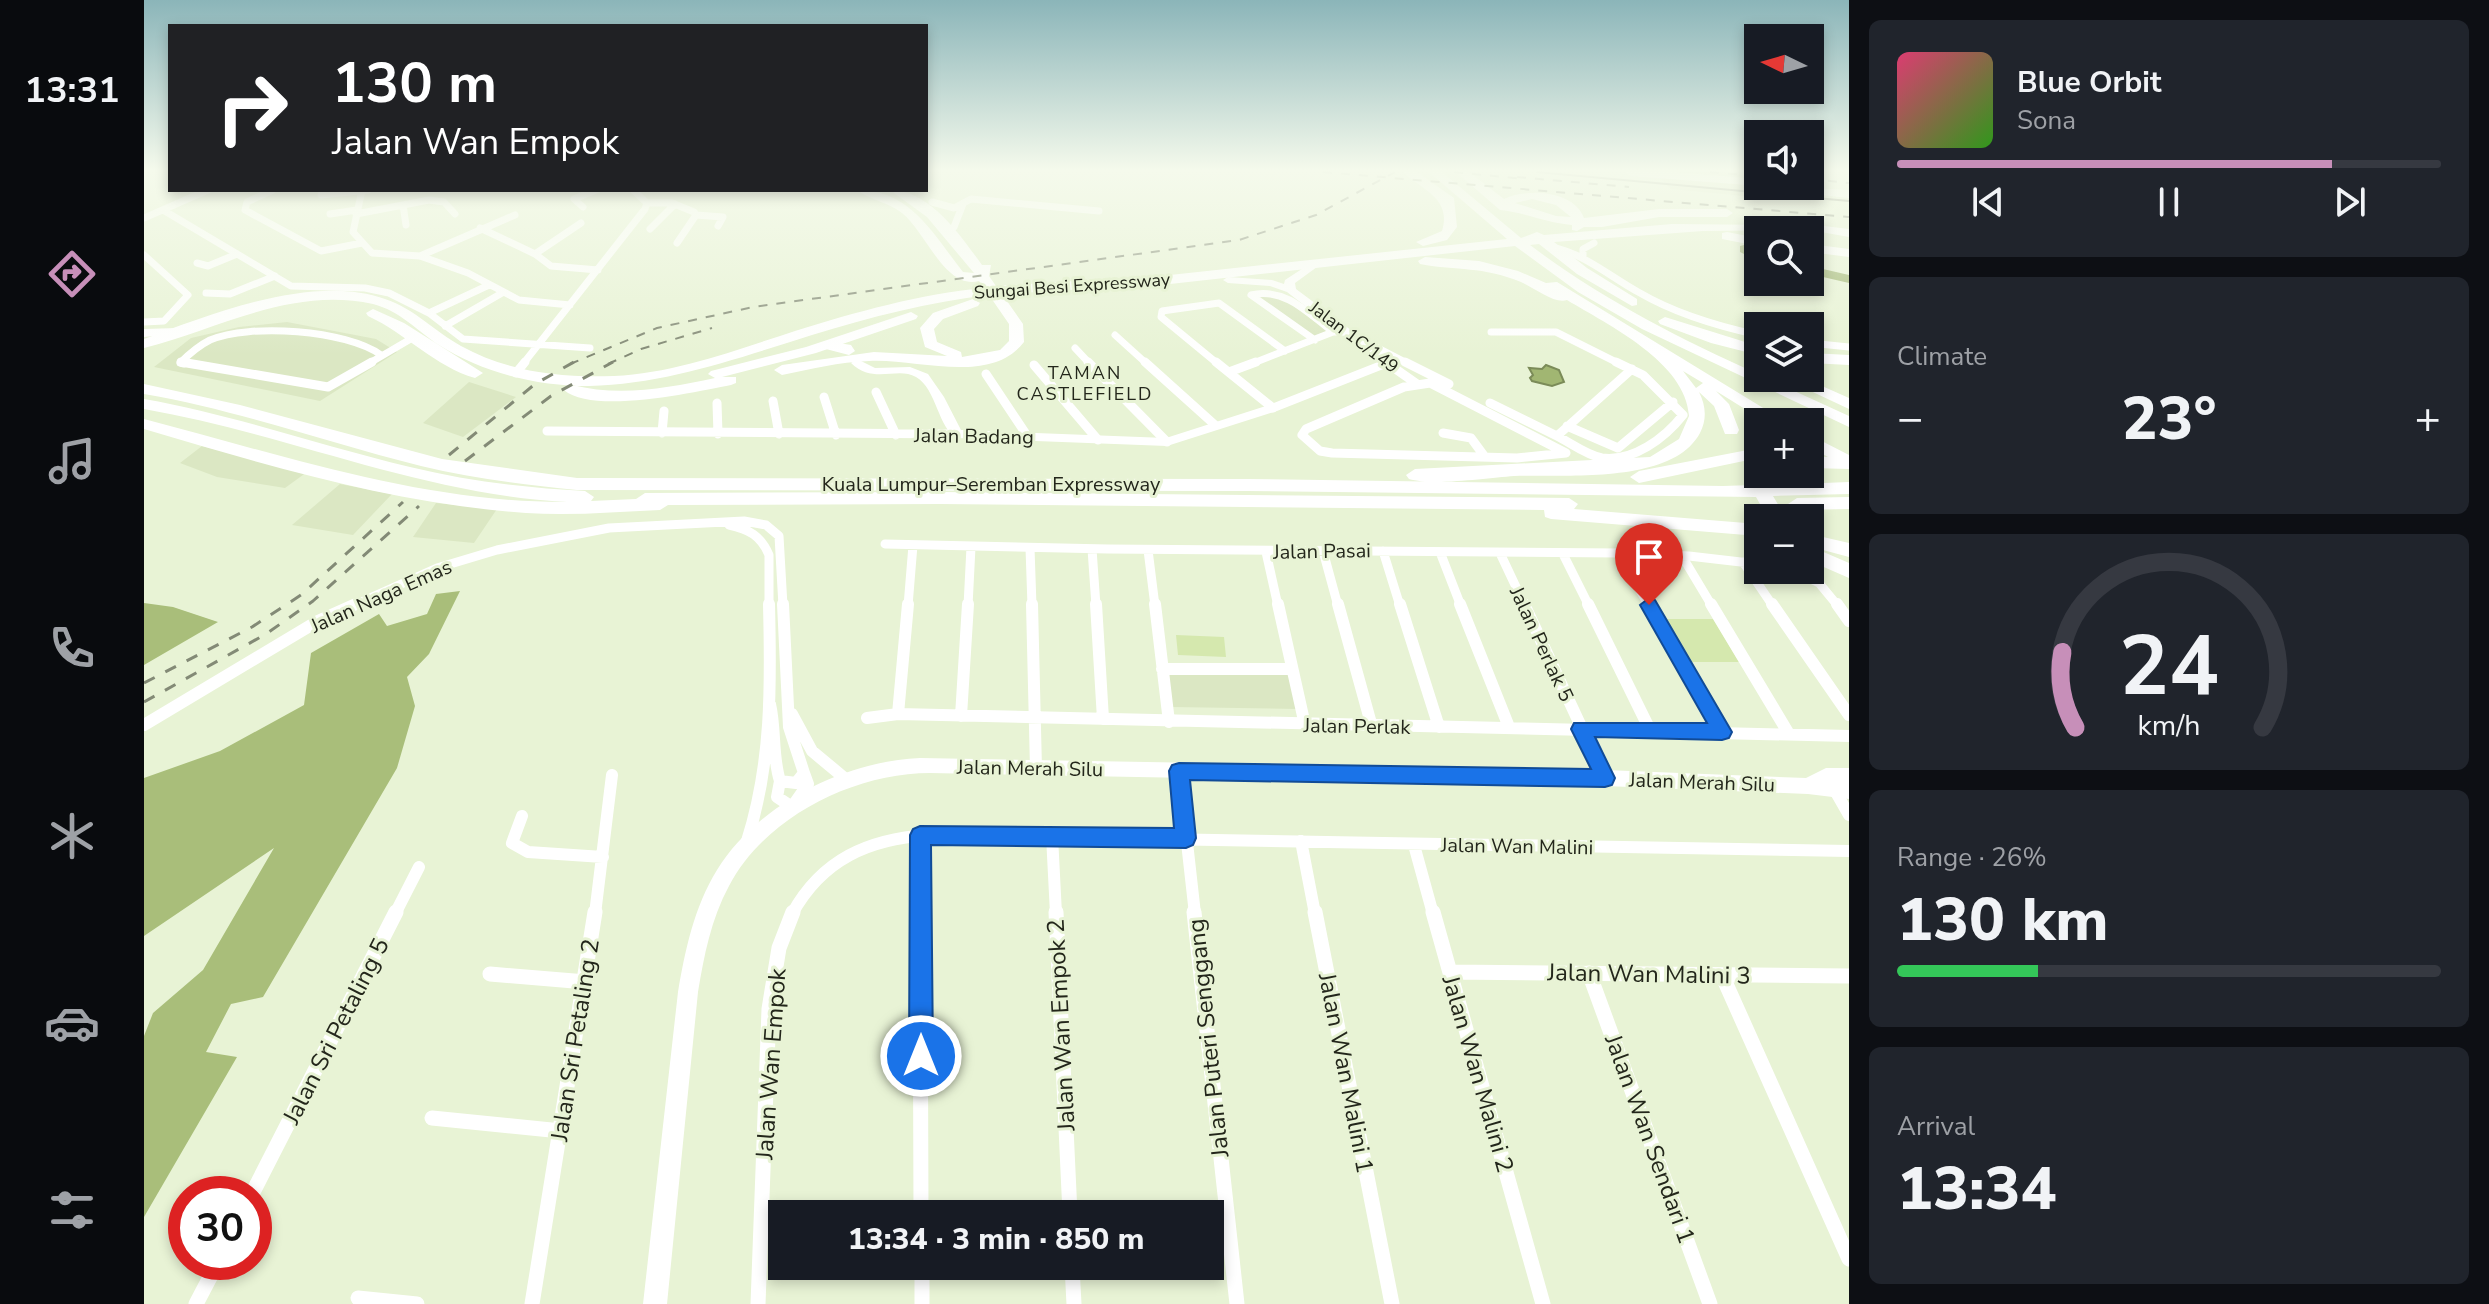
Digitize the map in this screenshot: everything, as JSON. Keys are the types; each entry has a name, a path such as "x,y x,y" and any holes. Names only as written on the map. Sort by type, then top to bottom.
{"highway":[{"path":"926,233 955,271 970,279 983,275 986,268"},
{"path":"572,390 586,395 639,394 878,356 982,361 1013,347 1018,338 949,233"},
{"path":"951,233 986,268 1018,280 1070,283"},
{"path":"1297,262 1370,247 1430,241 1448,233"},
{"path":"1490,233 1551,284 1754,408"},
{"path":"1512,233 1551,264 1633,315 1718,379 1734,407 1731,430 1714,451 1688,467"},
{"path":"1516,233 1551,264"},
{"path":"1535,233 1617,293 1686,331 1744,358"},
{"path":"1534,240 1558,233"},
{"name":"Sungai Besi Expressway","path":"144,344 232,312 272,303 316,297 354,298 395,308 461,352 516,373 589,381 652,376 707,364 896,307 997,289 1188,277 1297,262 1614,233"},
{"name":"Sungai Besi Expressway","path":"144,352 235,320 310,307 373,313 392,321 445,359 489,378 519,385 572,390 660,385 795,355 826,345 851,347 927,311 977,301 1228,280 1382,260 1673,236 1744,238"},
{"path":"1824,243 1849,245"},
{"path":"1824,250 1849,253"},
{"path":"1382,260 1473,264 1540,285 1703,388 1721,404 1731,430"},
{"path":"896,307 943,288 955,271"},
{"path":"977,301 933,319 927,328 930,344 952,355 968,357 987,354 1006,341 1010,324"},
{"path":"1633,315 1648,314 1701,335 1744,347"},
{"path":"1633,315 1744,367"},
{"path":"1633,315 1849,422"},
{"path":"832,324 824,330 822,337 851,347"},
{"path":"786,339 806,343 795,355"},
{"path":"1247,485 1622,466 1656,461 1670,454 1694,433 1698,416 1695,399 1682,379 1653,348"},
{"path":"1824,359 1849,360"},
{"path":"1824,384 1849,393"},
{"name":"Kuala Lumpur–Seremban Expressway","path":"144,389 236,408 396,454 521,479 640,485 1339,486 1728,499"},
{"path":"1800,392 1849,415"},
{"path":"1822,392 1849,404"},
{"name":"Kuala Lumpur–Seremban Expressway","path":"144,404 178,410 387,468 473,487 552,496 724,500 940,498 1602,504 1793,498 1849,503"},
{"path":"178,410 204,425 223,446"},
{"path":"144,424 375,484 509,506 575,508 724,500"},
{"path":"1824,448 1849,463"},
{"path":"1824,452 1849,453"},
{"path":"1339,486 1425,480 1626,477 1744,456"},
{"path":"1824,462 1849,463"},
{"name":"Kuala Lumpur–Seremban Expressway","path":"1793,498 1849,488"},
{"path":"1408,502 1744,529"},
{"path":"1602,504 1700,516 1744,527"},
{"path":"1824,545 1849,550"},
{"path":"1824,548 1849,560"},
{"path":"1824,559 1849,571"}],"street":[{"path":"201,233 291,286 379,290 429,313 463,339 590,348"},
{"path":"287,233 321,251 362,243"},
{"path":"354,233 376,254 420,256 468,273 519,300 570,305"},
{"path":"420,256 470,233"},
{"path":"490,233 535,254 551,266 598,270"},
{"path":"535,254 566,233"},
{"path":"516,373 628,233"},
{"path":"677,243 684,233"},
{"path":"1583,257 1583,249 1594,243"},
{"path":"1551,247 1566,249 1583,257 1626,285 1679,312 1744,331"},
{"path":"197,263 208,266 237,254"},
{"path":"144,255 188,295 167,320 154,325 144,322"},
{"name":"Jalan 1C/149","path":"1291,290 1289,282 1312,267"},
{"path":"206,293 230,294 275,276"},
{"name":"Jalan 1C/149","path":"1228,280 1272,283 1291,290 1417,384"},
{"path":"429,313 489,285"},
{"path":"1315,340 1251,295 1263,290 1277,292 1333,332"},
{"path":"445,326 502,293"},
{"path":"1273,408 1161,317 1162,311 1219,303 1285,351"},
{"path":"381,355 363,341 267,330 207,341 180,363 328,387 414,337"},
{"path":"144,333 180,331"},
{"path":"1229,372 1333,332 1347,332 1597,456 1618,456 1658,441 1682,418 1682,412 1673,402 1643,375 1556,332 1491,332"},
{"path":"1115,335 1215,425"},
{"path":"1824,344 1849,347"},
{"path":"851,347 873,373 911,372 924,377 957,434"},
{"path":"1075,348 1167,442"},
{"name":"Jalan Badang","path":"547,431 957,434 1167,442 1273,408 1387,363"},
{"path":"1034,365 1098,440"},
{"path":"1557,436 1632,369"},
{"path":"986,374 1028,437"},
{"path":"1417,384 1442,387 1566,453 1533,458 1332,453 1320,451 1302,435 1306,429 1417,384"},
{"path":"876,392 896,435"},
{"path":"824,397 836,435"},
{"path":"773,401 779,434"},
{"path":"1567,426 1618,448 1673,402"},
{"path":"717,403 718,434"},
{"path":"662,433 664,411"},
{"path":"1443,433 1471,438 1485,457"},
{"name":"Jalan Naga Emas","path":"144,725 318,621 437,568 497,550 609,528 758,521 771,527 779,536 789,727 804,773"},
{"name":"Jalan Naga Emas","path":"713,522 753,531 764,541 769,555 770,704 756,817 742,854"},
{"name":"Jalan Pasai","path":"885,544 1266,552 1619,554 1743,562"},
{"path":"898,714 913,545"},
{"path":"961,716 971,547"},
{"path":"1030,548 1036,769"},
{"path":"1092,549 1103,719"},
{"path":"1148,550 1169,722"},
{"path":"1323,551 1372,727"},
{"path":"1383,551 1439,727"},
{"path":"1266,552 1305,725"},
{"path":"1440,552 1509,727"},
{"name":"Jalan Perlak 5","path":"1500,553 1605,778"},
{"path":"1563,554 1650,730"},
{"path":"1619,554 1722,732"},
{"path":"1682,556 1789,734"},
{"path":"1743,562 1849,715"},
{"path":"1821,584 1849,621"},
{"path":"1162,669 1291,669"},
{"name":"Jalan Naga Emas","path":"144,719 205,688"},
{"name":"Jalan Naga Emas","path":"788,702 796,725 812,751 848,781"},
{"name":"Jalan Naga Emas","path":"770,704 776,731 776,768 780,781 777,797 792,807"},
{"name":"Jalan Perlak","path":"867,718 898,714 1849,736"},
{"name":"Jalan Merah Silu","path":"655,1304 692,967 712,897 742,854 792,807 848,781 906,766 1605,778 1808,786 1842,798 1849,776"},
{"name":"Jalan Puteri Senggang","path":"1179,771 1237,1304"},
{"path":"780,781 796,783 804,773"},
{"path":"792,807 808,784 804,773"},
{"name":"Jalan Sri Petaling 2","path":"532,1304 586,982 612,775"},
{"path":"522,816 512,843 520,848 528,852 603,857"},
{"path":"920,835 921,1200"},
{"name":"Jalan Wan Empok","path":"758,1304 768,1027 776,963 784,931 804,892 844,856 864,845 920,835 1186,838"},
{"name":"Jalan Wan Empok 2","path":"1052,836 1069,1200"},
{"name":"Jalan Wan Malini","path":"1186,838 1414,845 1849,851"},
{"name":"Jalan Wan Malini 1","path":"1301,841 1392,1304"},
{"name":"Jalan Wan Malini 2","path":"1414,845 1543,1304"},
{"name":"Jalan Sri Petaling 5","path":"261,1176 419,867"},
{"name":"Jalan Wan Malini 3","path":"1450,972 1849,976"},
{"name":"Jalan Wan Sendari 1","path":"1589,973 1710,1304"},
{"path":"490,974 586,982"},
{"path":"1722,975 1849,1259"},
{"path":"432,1118 561,1131"},
{"path":"196,1304 209,1280"},
{"path":"922,1280 922,1304"},
{"path":"1073,1280 1074,1304"},
{"path":"358,1298 417,1304"}],"shaded area":[{"path":"1276,293 1329,332 1315,338 1254,296"},
{"path":"287,322 376,339 397,352 320,401 154,367 191,338 239,327"},
{"path":"1546,365 1559,370 1564,382 1552,386 1532,381 1529,368 1542,369"},
{"path":"469,382 516,397 463,437 423,423"},
{"path":"202,446 307,472 285,488 217,477 180,463"},
{"path":"340,484 392,494 353,535 292,525"},
{"path":"436,503 497,509 474,543 413,537"},
{"path":"460,591 429,654 407,677 415,706 397,768 263,997 231,1004 206,1052 237,1057 144,1217 144,1036 153,1013 203,970 274,848 144,936 144,778 220,751 304,705 311,653 379,614 387,626 427,614 436,594"},
{"path":"144,603 173,607 218,622 144,665"},
{"path":"1664,619 1713,619 1739,662 1689,662"},
{"path":"1176,635 1224,637 1226,657 1178,655"},
{"path":"1167,671 1288,672 1297,709 1171,707"}],"waterway":[{"path":"1824,273 1849,279"}],"railway":[{"path":"572,363 657,328 753,307 1239,240 1261,233"},
{"path":"608,364 641,349 712,328"},
{"path":"465,461 551,396 613,362"},
{"path":"449,455 535,384 572,363"},
{"path":"144,683 252,627 301,595 403,502"},
{"path":"144,702 266,634 313,601 419,506"}],"district":[{"name":"TAMAN CASTLEFIELD","path":"1085,383"}],"route":[{"path":"921,1056 920,835 1186,838 1179,771 1605,778 1581,729 1722,732 1649,605"}]}
